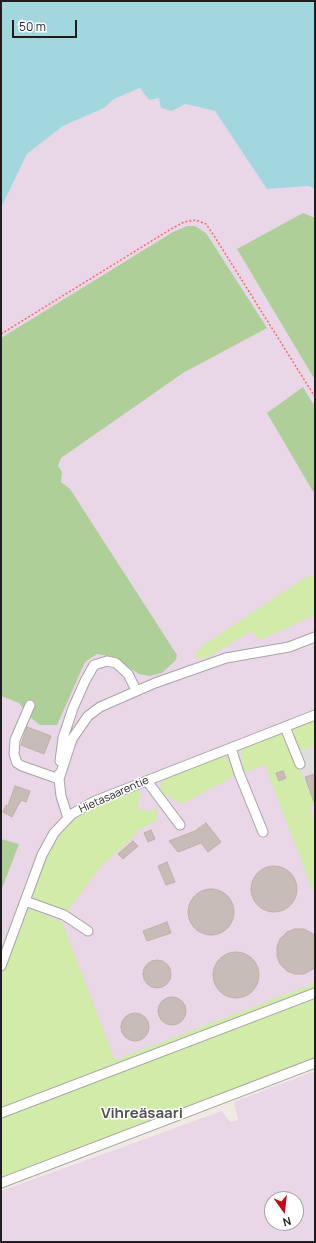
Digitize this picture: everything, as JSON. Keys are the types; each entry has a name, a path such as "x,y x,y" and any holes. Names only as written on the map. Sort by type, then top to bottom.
{"street":[{"path":"58,779 72,739 88,716 100,707 136,690 226,658 289,647 315,637"},
{"path":"68,818 61,796 58,779 63,738 85,681 94,665 107,661 116,663 128,674 136,690"},
{"path":"30,705 15,740 14,754 17,763 58,779"},
{"name":"Hietasaarentie","path":"1,966 46,846 57,828 68,818 90,803 315,715"},
{"path":"284,727 300,764"},
{"path":"231,748 239,773 263,832"},
{"path":"147,780 180,825"},
{"path":"25,901 64,915 88,931"},
{"path":"1,1113 315,992"},
{"path":"1,1183 315,1063"}],"path":[{"path":"1,334 171,229 184,222 196,220 206,224 213,234 315,397"}],"shaded area":[{"path":"140,88 149,100 159,98 215,111 267,188 309,186 315,189 315,1011 1,1136 1,208 27,154 63,126 104,108 114,99"},
{"path":"315,745 315,774 303,778 298,765 304,763 300,751"},
{"path":"315,1071 315,1242 1,1242 1,1191 222,1111 230,1122 238,1120 234,1102"}],"green space":[{"path":"303,213 315,218 315,380 237,249"},
{"path":"187,226 195,226 206,233 267,328 183,373 61,458 58,466 62,472 61,482 70,489 177,655 176,660 162,673 150,676 139,674 113,657 97,654 85,662 57,725 40,725 30,717 19,703 1,696 1,338 173,232"},
{"path":"303,387 315,407 315,495 267,413"},
{"path":"315,576 315,615 260,640 251,631 207,658 197,658 196,654 202,646 306,577"},
{"path":"315,721 315,746 298,752 291,732 293,729"},
{"path":"279,734 287,739 315,804 309,808 315,823 315,897 265,765 244,772 241,757 242,749"},
{"path":"222,756 227,758 236,775 182,804 162,793 160,787 163,779"},
{"path":"139,789 141,795 137,807 142,810 153,810 157,807 156,821 136,831 137,834 100,867 67,912 31,895 54,843 70,823 93,807"},
{"path":"1,839 19,844 1,891"},
{"path":"32,909 62,922 115,1060 315,983 315,988 1,1109 1,978 24,914 26,911"},
{"path":"315,993 315,1058 1,1177 1,1116"}],"water":[{"path":"1,1 315,1 315,189 309,186 267,189 215,111 185,104 172,111 161,108 159,98 149,100 140,88 114,99 104,108 63,126 27,154 1,208"}],"building":[{"path":"27,727 51,736 44,754 21,745"},
{"path":"283,771 286,778 279,781 276,773"},
{"path":"315,774 315,802 314,802 305,777"},
{"path":"15,786 30,791 26,802 21,800 12,817 3,812 6,805 8,806"},
{"path":"206,823 221,842 208,852 201,843 178,852 169,841 195,831"},
{"path":"151,830 155,839 148,842 144,833"},
{"path":"133,841 138,846 123,859 118,854"},
{"path":"167,862 175,882 166,885 158,866"},
{"path":"274,866 287,870 293,876 297,889 293,902 287,908 274,912 261,908 255,902 251,889 255,876 261,870"},
{"path":"211,889 224,893 230,899 234,912 230,925 224,931 211,935 198,931 192,925 188,912 192,899 198,893"},
{"path":"167,922 171,933 147,941 143,931"},
{"path":"295,929 304,929 315,935 315,968 304,974 295,974 287,971 280,964 277,956 277,947 280,939 287,932"},
{"path":"236,952 249,956 255,962 259,975 255,988 249,994 236,998 223,994 217,988 213,975 217,962 223,956"},
{"path":"157,960 167,964 171,974 167,984 157,988 147,984 143,974 147,964"},
{"path":"172,997 182,1001 186,1011 182,1021 172,1025 162,1021 158,1011 162,1001"},
{"path":"135,1013 145,1017 149,1027 145,1037 135,1041 125,1037 121,1027 125,1017"}],"district":[{"name":"Vihreäsaari","path":"142,1114"}]}
